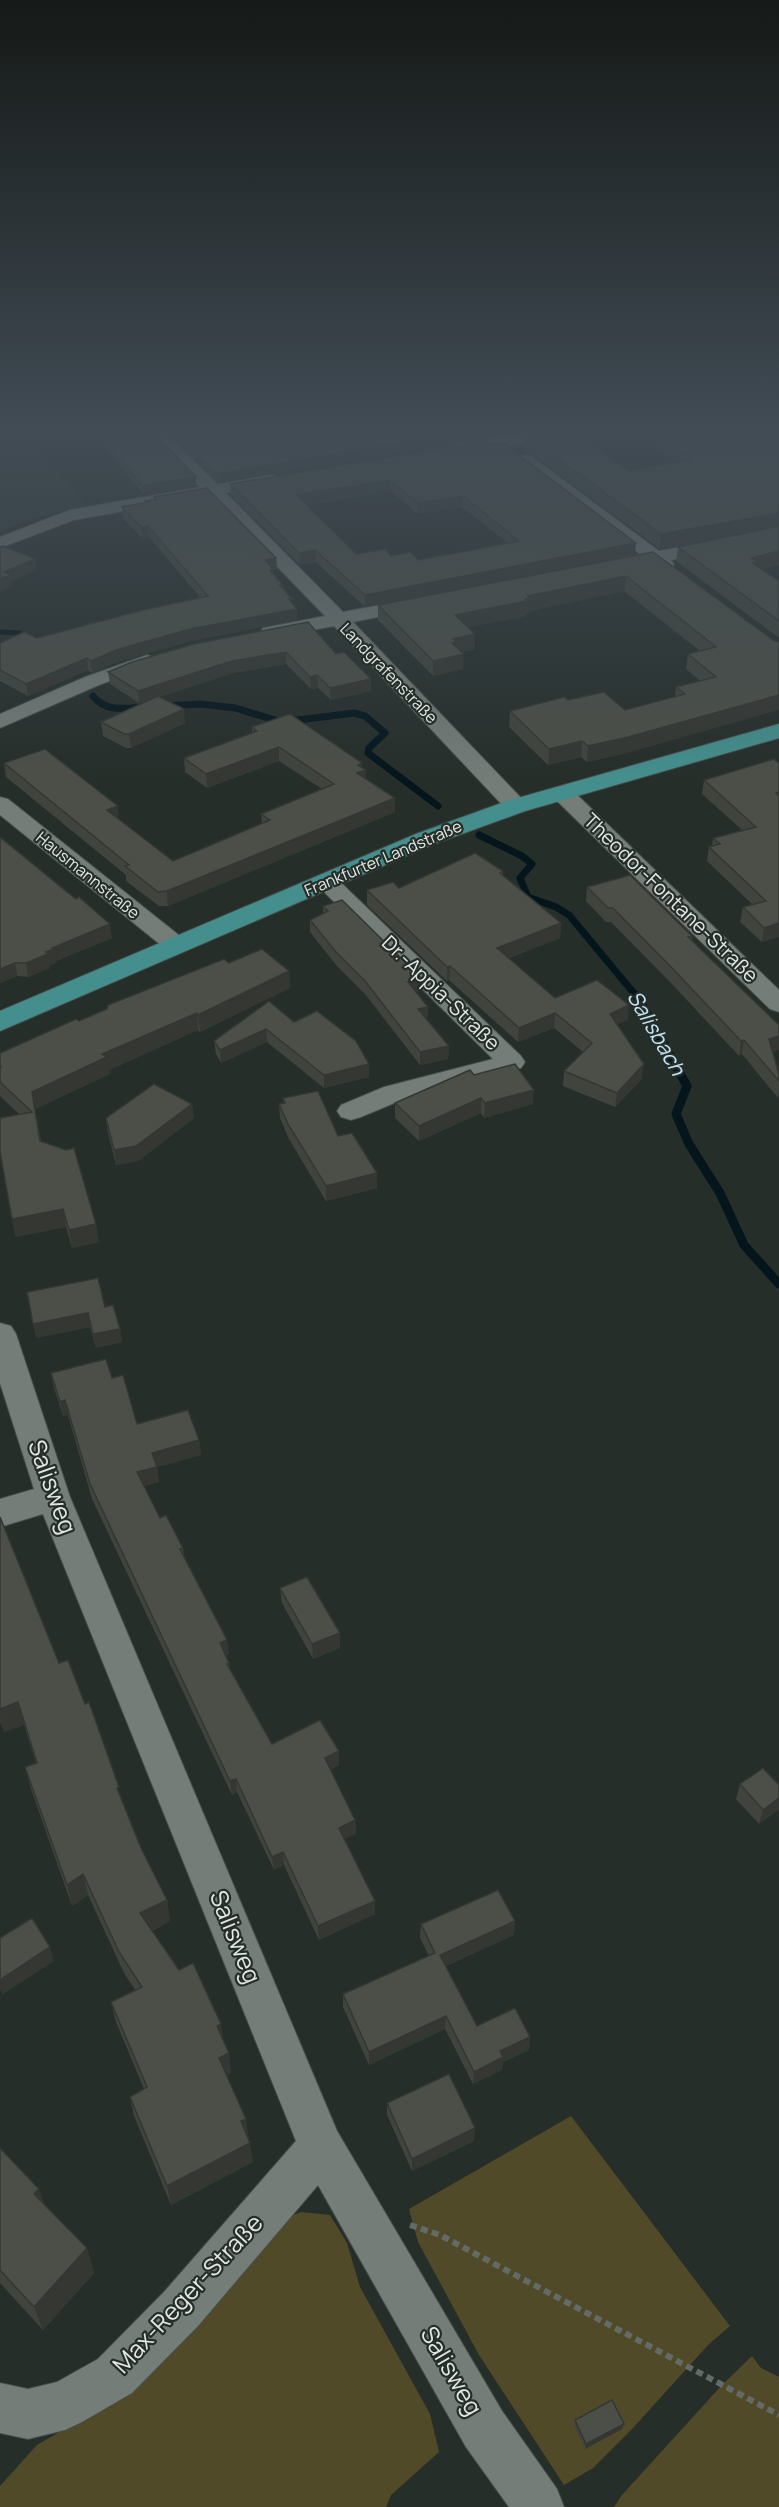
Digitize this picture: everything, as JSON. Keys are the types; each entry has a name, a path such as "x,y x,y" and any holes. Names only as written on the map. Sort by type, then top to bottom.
{"main road":[{"name":"Frankfurter Landstraße","path":"0,1022 425,838 516,806 779,731"}],"street":[{"name":"Landgrafenstraße","path":"269,548 516,806"},
{"path":"644,548 675,572"},
{"path":"598,569 702,548"},
{"path":"255,635 433,601"},
{"path":"0,722 92,681 169,654"},
{"name":"Theodor-Fontane-Straße","path":"562,793 779,1004"},
{"name":"Hausmannstraße","path":"0,804 176,945"},
{"name":"Dr.-Appia-Straße","path":"326,881 513,1062 394,1094 351,1111"},
{"name":"Salisweg","path":"0,1334 53,1497 321,2147 484,2429 539,2507"},
{"path":"0,1514 53,1497"},
{"name":"Max-Reger-Straße","path":"0,2408 28,2414 65,2405 115,2376 181,2309 321,2147"}],"path":[{"path":"355,2206 440,2235 779,2415"}],"shaded area":[{"path":"571,2116 730,2326 708,2345 633,2428 593,2468 564,2485 479,2355 418,2242 409,2209"},
{"path":"301,2212 330,2215 347,2243 360,2287 430,2414 439,2452 391,2495 386,2507 0,2507 0,2486 37,2445 89,2415 270,2224"},
{"path":"752,2356 761,2368 779,2377 779,2507 614,2507 622,2495 722,2385"}],"building":[{"path":"0,548 8,548 35,559 4,572 11,575 0,579"},
{"path":"167,548 266,548 276,558 265,560 273,569 270,570 283,585 280,585 297,609 190,629 116,650 91,661 87,658 26,684 0,670 0,643 24,632 37,638 143,610 208,596"},
{"path":"294,548 350,548 356,554 386,549 391,556 410,552 418,560 482,548 610,548 365,595 315,550 299,553"},
{"path":"679,548 779,548 779,551 751,558 757,562 753,563 779,581 779,621"},
{"path":"653,552 773,640 779,642 779,695 628,737 588,746 582,741 549,749 510,711 564,697 568,700 604,692 625,710 685,694 676,687 716,677 688,654 716,647 626,576 528,596 530,598 525,599 527,601 455,615 475,634 453,639 456,642 452,643 464,654 433,661 378,605"},
{"path":"308,622 336,654 344,652 371,679 330,688 317,675 310,677 286,652 232,661 138,691 108,672 132,662 194,644"},
{"path":"158,696 184,709 129,734 124,734 101,722"},
{"path":"290,714 362,763 358,765 366,770 357,773 395,798 167,891 158,892 125,866 129,865 4,763 45,749 118,806 107,810 173,861 270,820 261,814 334,784 279,747 206,774 184,758 257,731 252,727"},
{"path":"774,759 779,763 779,792 776,793 779,796 779,923 764,928 743,907 766,901 709,847 720,844 713,838 756,827 704,780"},
{"path":"0,837 76,899 79,897 110,924 52,948 54,949 46,952 48,954 26,963 15,963 0,969"},
{"path":"475,853 503,871 500,873 561,923 497,948 555,998 597,980 629,1005 610,1014 644,1064 617,1093 564,1071 592,1043 555,1013 519,1028 450,966 447,967 367,890 393,882 399,888"},
{"path":"630,875 692,936 688,937 779,1025 779,1036 769,1039 779,1081 744,1040 741,1041 613,908 608,908 587,887"},
{"path":"342,900 421,978 408,982 428,1007 418,1009 449,1046 420,1052 365,981 336,952 310,920 328,911 323,906"},
{"path":"262,949 289,971 198,1015 197,1013 102,1054 107,1057 32,1092 40,1141 66,1150 74,1148 96,1224 69,1230 63,1209 12,1219 0,1152 0,1118 32,1112 0,1082 0,1053 76,1019 79,1021 107,1009 108,1005 224,959 229,963"},
{"path":"269,1001 294,1022 317,1011 356,1041 369,1064 324,1075 266,1029 220,1050 214,1041"},
{"path":"515,1064 534,1090 485,1103 481,1098 419,1126 395,1103 470,1070 474,1075"},
{"path":"154,1084 192,1104 136,1146 114,1150 106,1118"},
{"path":"318,1091 338,1136 352,1133 377,1173 326,1186 288,1124 279,1104 285,1103 283,1098"},
{"path":"98,1278 105,1307 113,1305 120,1329 93,1334 88,1313 33,1324 27,1292"},
{"path":"106,1359 112,1378 123,1375 137,1424 188,1410 199,1440 152,1453 157,1467 137,1472 160,1518 166,1515 183,1548 180,1549 227,1640 220,1643 229,1663 227,1664 272,1744 320,1720 339,1751 325,1758 355,1820 339,1828 375,1901 318,1926 283,1852 272,1857 236,1779 230,1781 90,1484 65,1400 60,1402 51,1373"},
{"path":"0,1517 59,1663 68,1660 85,1704 89,1702 119,1787 117,1788 141,1848 167,1900 140,1913 179,1970 193,1963 221,2024 217,2026 229,2053 219,2058 246,2119 241,2121 250,2143 167,2186 130,2097 147,2087 111,2002 142,1987 119,1952 83,1874 67,1885 25,1767 37,1763 18,1702 0,1709"},
{"path":"307,1577 340,1633 312,1644 280,1588"},
{"path":"763,1768 779,1785 779,1798 763,1810 740,1784"},
{"path":"498,1890 515,1921 440,1955 477,2026 515,2008 530,2037 500,2051 503,2057 474,2072 446,2016 369,2052 343,1994 435,1953 421,1924"},
{"path":"32,1918 50,1947 0,1980 0,1938"},
{"path":"449,2074 475,2128 412,2159 387,2103"},
{"path":"0,2148 39,2189 34,2194 87,2248 34,2307 0,2270"},
{"path":"612,2400 624,2424 586,2444 575,2420"}],"waterway":[{"name":"Salisbach","path":"0,632 19,633 46,643"},
{"name":"Salisbach","path":"93,696 110,707 145,707"},
{"name":"Salisbach","path":"165,706 201,704 235,708 282,722 354,713 365,716 385,733 369,748 368,753 438,806"},
{"name":"Salisbach","path":"479,835 522,856 532,864 520,878 528,897 556,907 569,915 637,997"},
{"name":"Salisbach","path":"637,996 687,1086 676,1114 689,1144 720,1193 744,1245 779,1284"}]}
